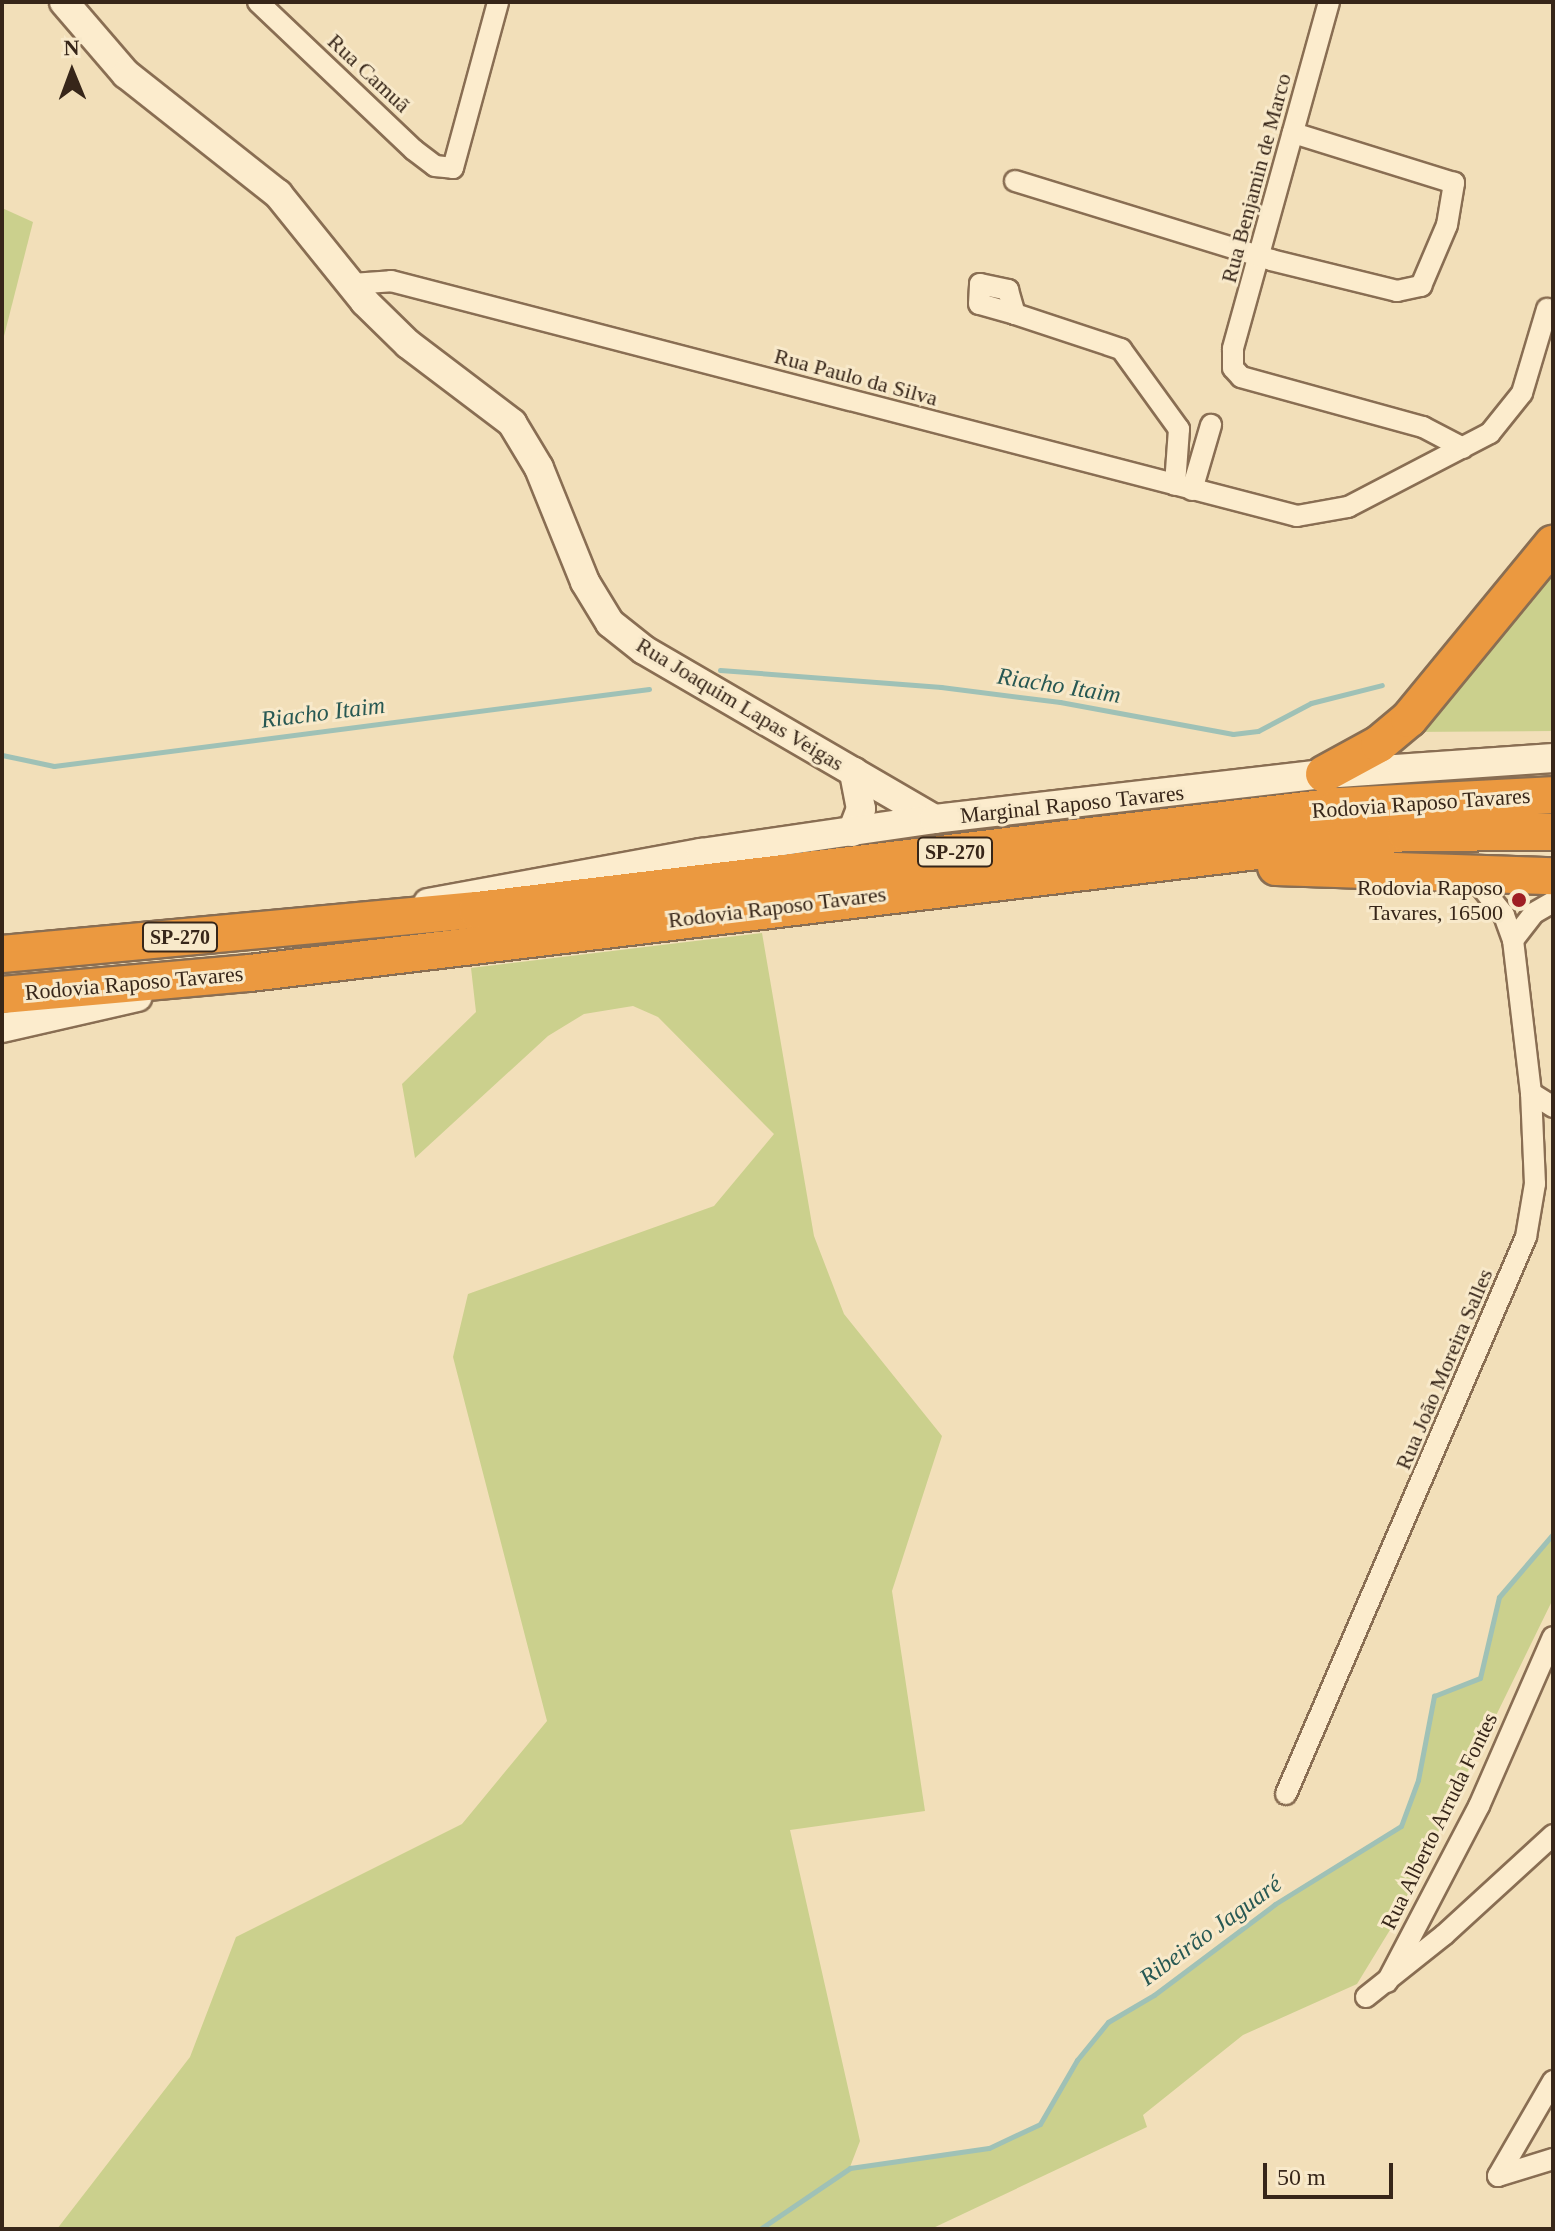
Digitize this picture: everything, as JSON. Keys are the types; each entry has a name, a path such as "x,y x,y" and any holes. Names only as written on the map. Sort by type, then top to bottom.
{"highway":[{"path":"1324,774 1379,744 1409,719 1553,544"},
{"name":"Rodovia Raposo Tavares","path":"2,954 358,921 1339,806 1553,795"},
{"name":"Rodovia Raposo Tavares","path":"2,995 250,973 1406,833 1553,832"},
{"path":"1098,868 1469,872 1553,876"}],"main road":[{"name":"Rua Joaquim Lapas Veigas","path":"64,2 126,74 278,194 352,284 408,344 512,423 539,468 585,582 610,623 644,650 934,819"},
{"name":"Marginal Raposo Tavares","path":"358,921 474,891 934,819 1324,774 1553,758"},
{"name":"Rua Joaquim Lapas Veigas","path":"852,832 861,809 854,772"},
{"path":"2,1028 250,973"}],"street":[{"name":"Rua Camuã","path":"258,2 414,150 435,166 453,168 498,2"},
{"name":"Rua Benjamin de Marco","path":"1329,2 1233,349 1233,368 1241,377 1423,427 1463,448"},
{"path":"1015,181 1260,254 1407,291 1425,280 1447,225 1455,189 1449,179 1293,133"},
{"name":"Rua Paulo da Silva","path":"352,284 391,281 1297,516 1348,507 1490,433 1513,409 1547,309"},
{"path":"1015,314 1121,349 1179,429 1183,488"},
{"path":"1183,488 1211,425"},
{"name":"Rua João Moreira Salles","path":"1286,1794 1526,1237 1535,1184 1531,1093 1513,940 1504,915 1469,872"},
{"path":"1513,940 1534,913 1553,902"},
{"path":"1531,1093 1553,1107"},
{"name":"Rua Alberto Arruda Fontes","path":"1387,1982 1479,1806 1553,1637"},
{"path":"1366,1997 1415,1959 1553,1835"},
{"path":"1553,2081 1498,2176 1553,2159"}],"green space":[{"path":"2,208 33,222 2,344"},
{"path":"1553,563 1553,731 1405,732"},
{"path":"762,933 814,1236 844,1314 942,1436 892,1591 925,1811 790,1830 860,2141 850,2167 989,2148 1040,2124 1077,2060 1108,2022 1154,1995 1275,1904 1401,1826 1418,1780 1434,1696 1480,1678 1499,1597 1553,1534 1553,1599 1396,1920 1357,1984 1243,2035 1143,2115 1147,2127 931,2229 57,2229 190,2057 236,1937 462,1824 547,1721 453,1357 468,1294 714,1206 774,1134 658,1017 633,1006 584,1014 548,1036 415,1158 402,1084 476,1012 471,968"}],"waterway":[{"name":"Riacho Itaim","path":"720,670 941,687 1060,702 1233,734 1258,731 1311,703 1382,685"},
{"name":"Riacho Itaim","path":"2,755 54,766 649,689"},
{"name":"Ribeirão Jaguaré","path":"760,2229 850,2168 989,2148 1040,2124 1077,2060 1108,2022 1154,1995 1275,1904 1401,1826 1418,1780 1434,1696 1480,1678 1499,1597 1553,1534"}],"place":[{"name":"Rodovia Raposo Tavares, 16500","path":"1519,900"}]}
